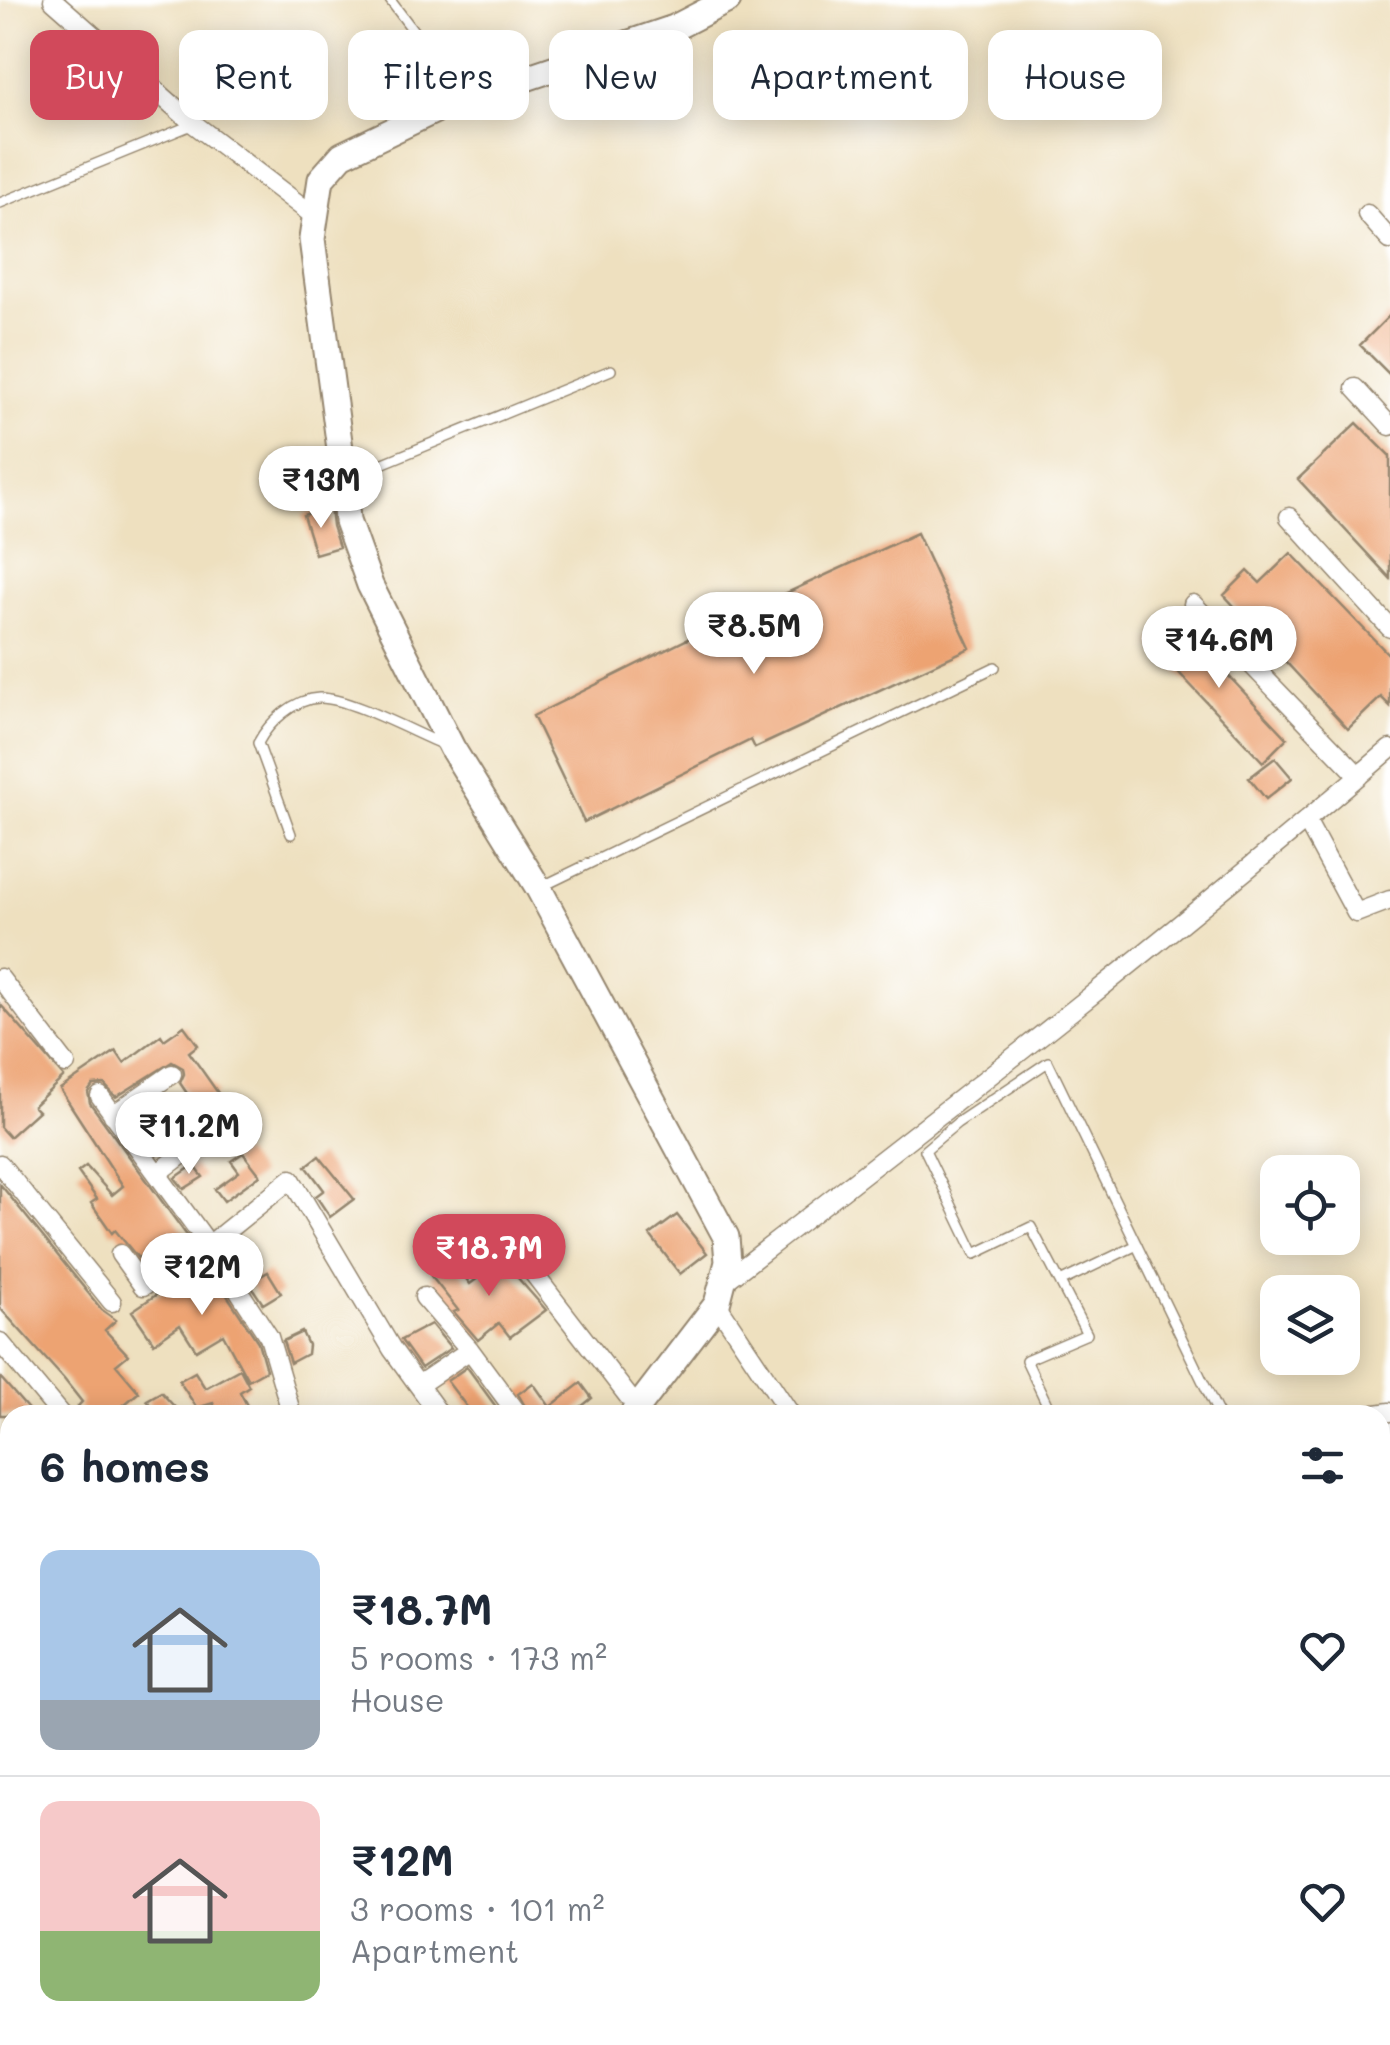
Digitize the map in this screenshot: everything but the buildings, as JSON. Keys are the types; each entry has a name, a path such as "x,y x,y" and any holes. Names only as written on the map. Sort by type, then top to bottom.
{"main road":[{"path":"529,77 674,28 728,0"},
{"path":"414,120 342,154 321,180 314,216 312,240 347,521 370,585 452,748 539,888 726,1238 728,1262 721,1293 640,1405"}],"street":[{"path":"52,0 194,124 314,216"},
{"path":"1367,214 1390,240"},
{"path":"1355,388 1390,426"},
{"path":"1289,518 1390,628"},
{"path":"1193,604 1359,776"},
{"path":"785,1405 721,1293 952,1117 1390,750"},
{"path":"1307,822 1356,913 1390,900"},
{"path":"0,978 66,1064"},
{"path":"113,1115 172,1074"},
{"path":"100,1096 209,1245 269,1337 289,1405"},
{"path":"158,1173 195,1145"},
{"path":"0,1164 112,1302"},
{"path":"120,1254 143,1286 209,1245 291,1179 392,1350 434,1405"},
{"path":"524,1261 630,1405"},
{"path":"424,1297 511,1405"},
{"path":"0,1342 53,1405"},
{"path":"420,1384 470,1350"}],"lane":[{"path":"390,0 413,30"},
{"path":"0,203 194,124"},
{"path":"344,479 611,370"},
{"path":"539,888 995,667"},
{"path":"291,834 258,742 266,728 296,705 320,698 357,707 452,748"},
{"path":"1047,1405 1026,1360 1086,1334 1031,1228 974,1254 925,1150 952,1117 1048,1062 1214,1405"},
{"path":"1060,1282 1137,1244"}]}
